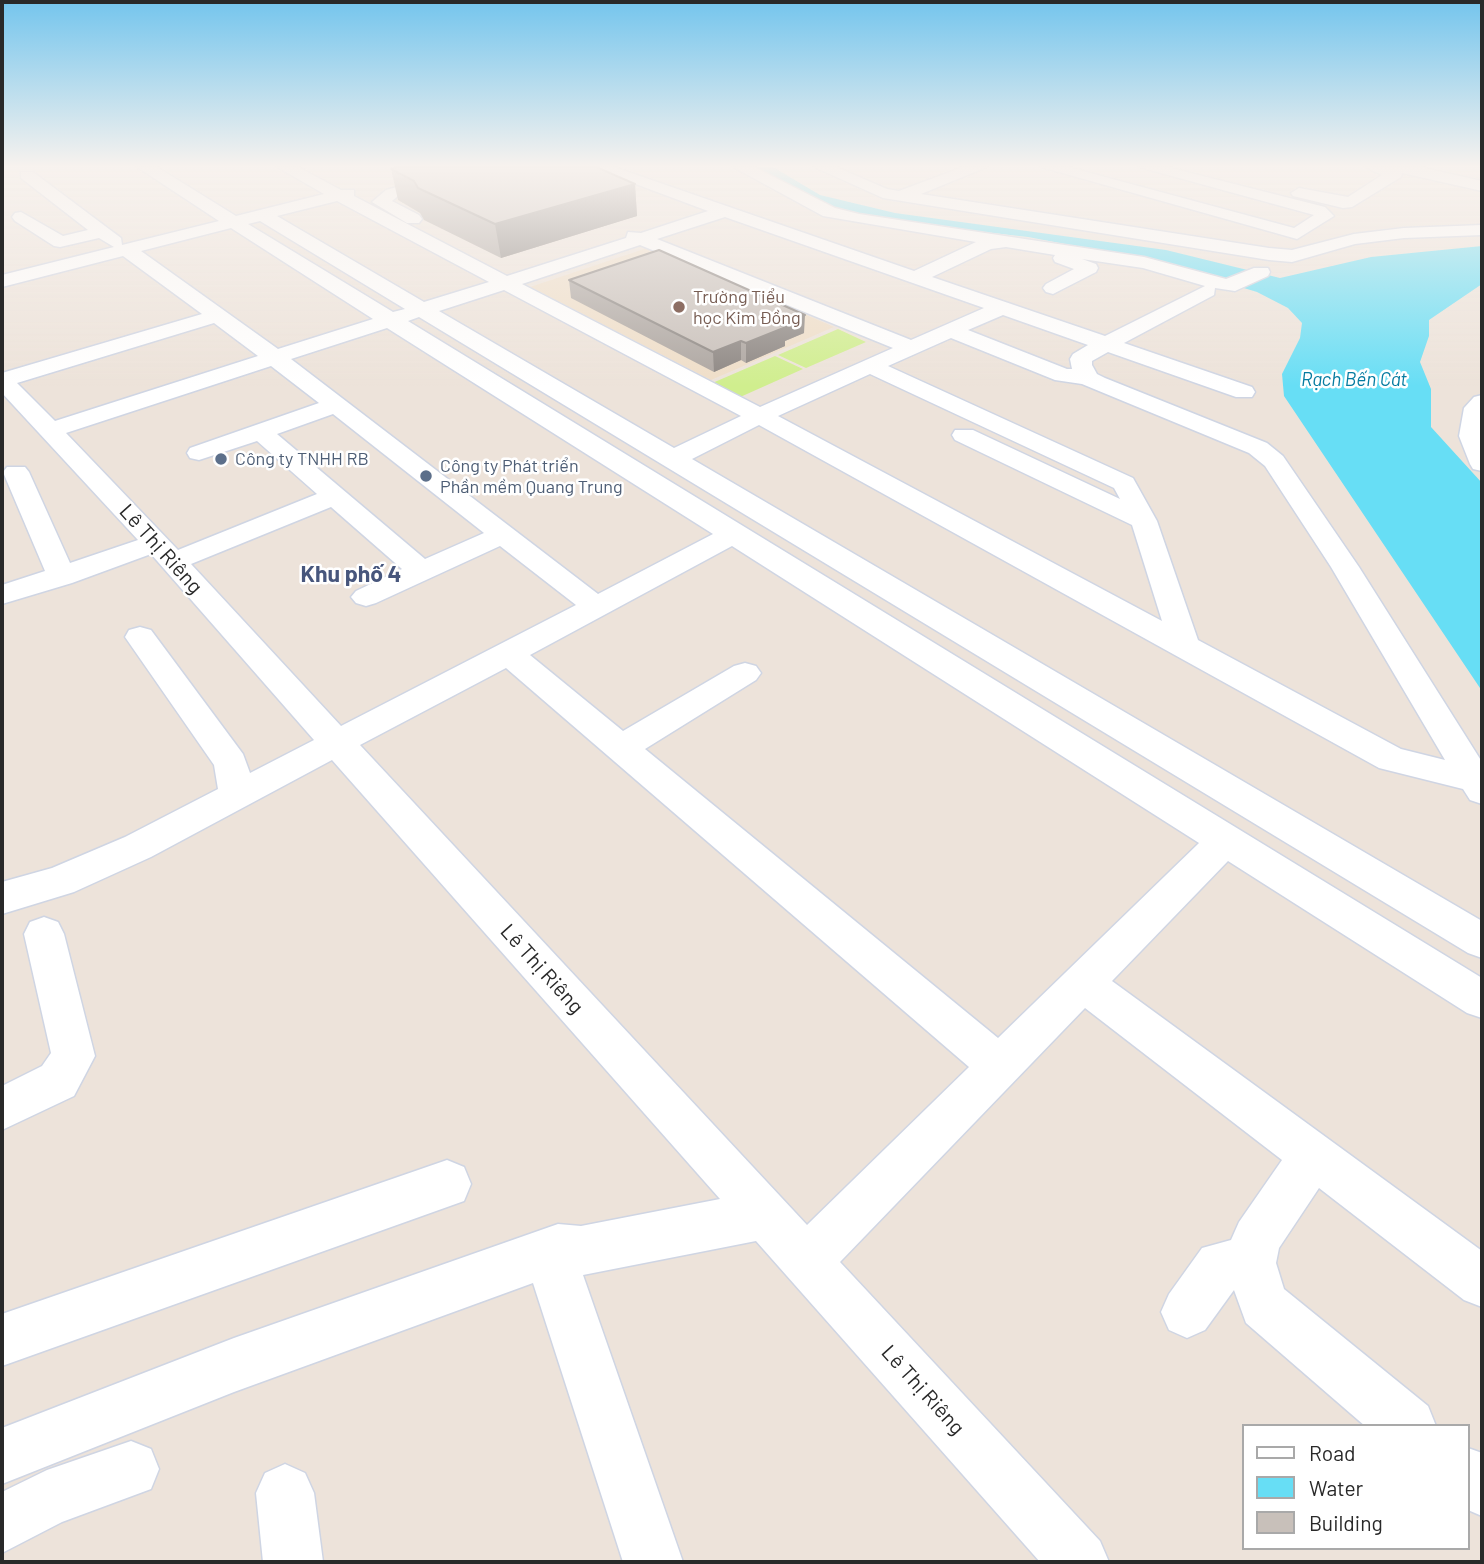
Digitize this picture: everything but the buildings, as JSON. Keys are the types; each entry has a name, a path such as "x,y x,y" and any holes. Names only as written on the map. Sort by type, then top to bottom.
{"street":[{"path":"57,240 122,240"},
{"path":"259,240 1482,1000"},
{"path":"305,240 1482,941"},
{"path":"437,240 505,283 1184,644 1391,759 1478,785"},
{"path":"454,240 495,261 517,264 612,240"},
{"path":"48,431 505,283 619,240"},
{"path":"644,240 911,348"},
{"path":"806,240 1244,392"},
{"path":"998,240 1104,256 1235,285 1261,272 1152,244 1121,240"},
{"path":"1189,240 1292,256 1350,240"},
{"path":"2,281 115,241"},
{"path":"115,241 336,405 597,607"},
{"path":"916,277 992,244 1016,245 1088,268 1053,288"},
{"path":"1088,378 1081,359 1105,343 1207,292"},
{"path":"674,458 759,416 1003,307"},
{"path":"2,380 217,316"},
{"path":"951,331 1063,375 1088,378 1258,448 1274,461 1345,567 1478,785"},
{"path":"870,366 1124,483 1144,521 1184,644"},
{"path":"844,378 1144,521"},
{"name":"Lê Thị Riêng","path":"2,380 164,552 1079,1562"},
{"path":"1482,402 1476,408 1471,436 1482,464"},
{"path":"199,453 336,405"},
{"path":"261,432 421,571"},
{"path":"16,472 62,577"},
{"path":"2,595 164,552 335,496"},
{"path":"366,597 503,534"},
{"path":"2,898 72,876 138,847 733,535"},
{"path":"140,637 231,763 236,794"},
{"path":"508,653 999,1066"},
{"path":"622,748 745,673"},
{"path":"806,1261 1225,840"},
{"path":"2,1109 58,1081 73,1056 44,934"},
{"path":"1082,982 1482,1282"},
{"path":"1313,1155 1256,1239 1251,1263 1264,1306 1406,1424"},
{"path":"2,1340 447,1184"},
{"path":"2,1456 234,1365 558,1249 581,1251 765,1215"},
{"path":"558,1249 558,1283 653,1562"},
{"path":"1187,1312 1220,1266 1251,1263"},
{"path":"2,1524 47,1499 131,1469"},
{"path":"285,1493 293,1562"}],"shaded area":[{"name":"Trường Tiểu học Kim Đồng","path":"650,247 834,327 711,380 530,287"}],"green space":[{"path":"838,329 866,342 806,368 778,355"},
{"path":"775,356 803,369 738,398 710,384"}],"water":[{"name":"Rạch Bến Cát","path":"1044,240 1093,240 1166,250 1280,278 1371,257 1482,246 1482,284 1429,320 1429,336 1420,362 1431,389 1431,427 1482,483 1482,691 1284,396 1282,374 1300,338 1302,323 1288,308 1257,292 1154,261"}],"place":[{"name":"Trường Tiểu học Kim Đồng","path":"679,307"},
{"name":"Công ty TNHH RB","path":"221,459"},
{"name":"Công ty Phát triển Phần mềm Quang Trung","path":"426,476"}],"district":[{"name":"Khu phố 4","path":"351,574"}]}
